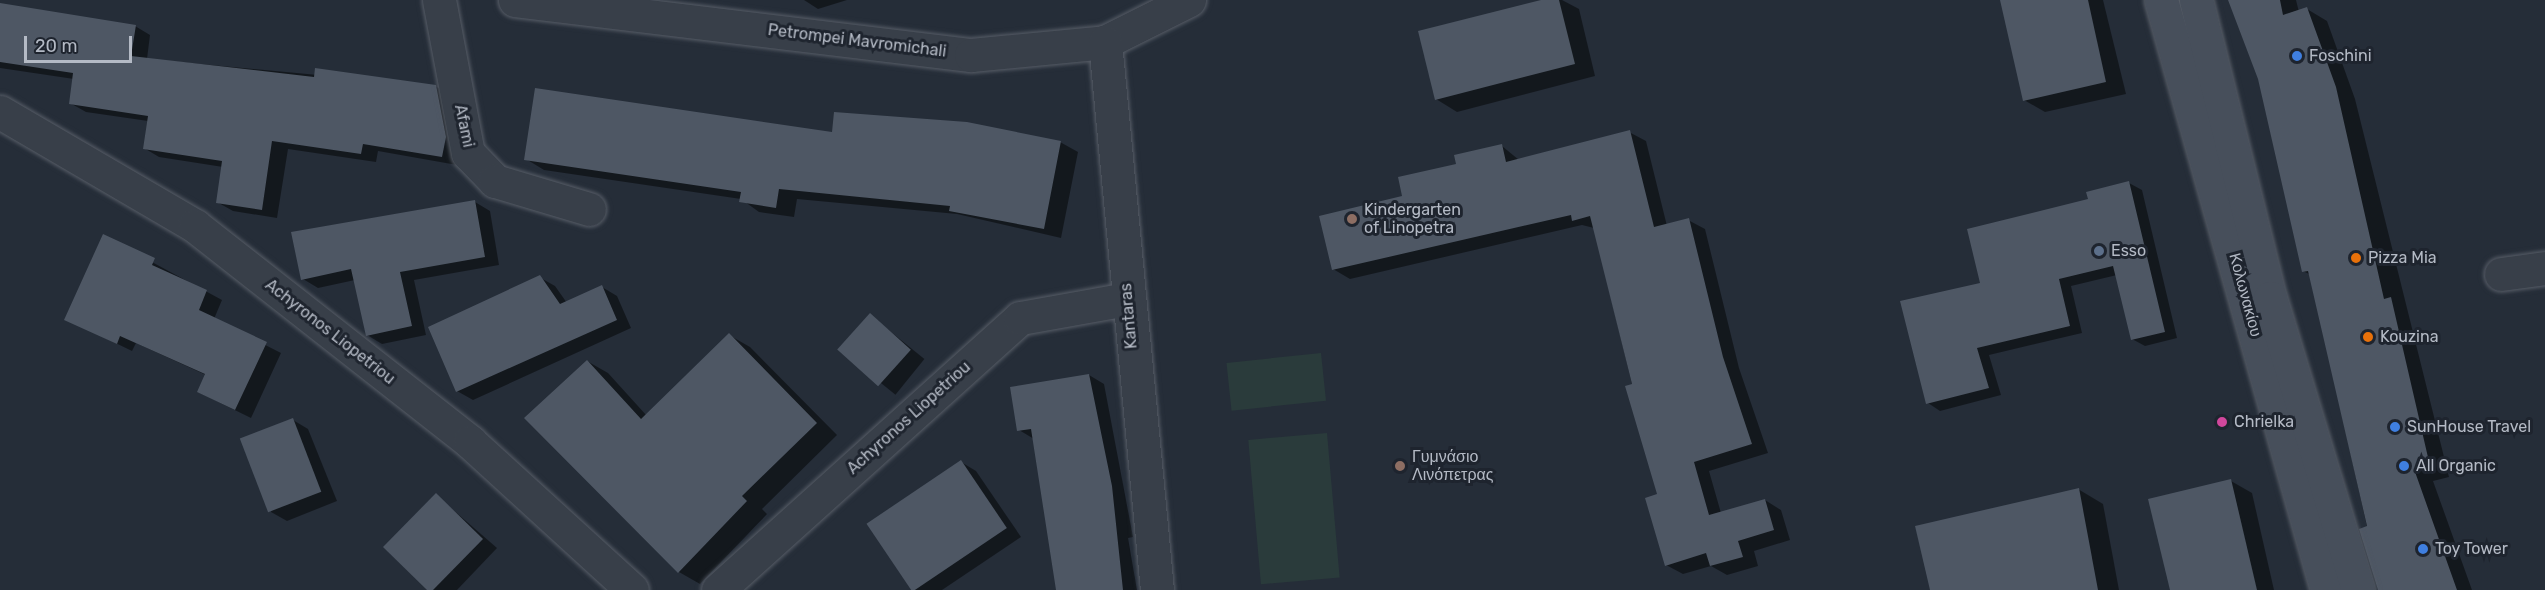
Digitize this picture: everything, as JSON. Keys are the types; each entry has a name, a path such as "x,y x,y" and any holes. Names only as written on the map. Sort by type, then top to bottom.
{"main road":[{"name":"Κολωνακίου","path":"2160,0 2327,590"},
{"name":"Κολωνακίου","path":"2196,0 2270,298 2358,590"}],"street":[{"name":"Afami","path":"439,0 468,153 495,181 589,209"},
{"name":"Petrompei Mavromichali","path":"515,0 971,55 1105,42 1189,0"},
{"name":"Kantaras","path":"1105,42 1127,299 1157,590"},
{"name":"Achyronos Liopetriou","path":"0,112 195,226 470,442 632,590"},
{"path":"2501,274 2545,268"},
{"name":"Achyronos Liopetriou","path":"718,590 1020,318 1127,299"}],"shaded area":[{"path":"1321,353 1326,401 1232,411 1227,363"},
{"path":"1327,433 1340,577 1261,584 1248,440"}],"building":[{"path":"1541,0 1559,0 1575,64 1435,100 1418,31"},
{"path":"2000,0 2088,0 2106,82 2023,101"},
{"path":"2228,0 2280,0 2283,15 2307,7 2336,87 2384,299 2391,297 2430,466 2414,469 2457,590 2378,590 2359,529 2367,526 2308,271 2302,272 2258,79"},
{"path":"0,3 136,25 131,56 314,77 315,68 436,85 446,137 442,157 363,144 361,154 272,141 262,210 216,203 222,161 143,149 148,116 69,104 73,73 0,62"},
{"path":"535,88 832,132 834,112 967,122 1061,141 1044,229 949,211 950,206 779,189 776,208 739,202 741,192 524,160"},
{"path":"1630,130 1654,227 1689,218 1723,357 1752,444 1694,462 1709,515 1765,499 1774,530 1738,541 1743,557 1710,566 1706,553 1665,566 1645,498 1657,494 1625,386 1632,384 1590,216 1572,221 1571,215 1332,270 1319,216 1402,196 1398,177 1456,164 1454,155 1502,144 1506,162"},
{"path":"2129,181 2165,332 2131,340 2113,266 2059,279 2070,326 1977,348 1989,388 1926,404 1900,301 1980,283 1967,229 2088,199 2086,192"},
{"path":"475,200 485,257 400,272 412,326 366,336 351,269 301,280 291,232"},
{"path":"103,234 155,258 152,265 207,290 199,310 267,342 235,410 197,392 205,374 120,336 117,344 64,320"},
{"path":"540,275 560,304 602,285 617,320 456,392 428,327"},
{"path":"870,313 911,350 878,386 837,349"},
{"path":"729,333 817,423 742,496 747,501 678,573 524,418 587,360 641,419"},
{"path":"1089,374 1112,486 1123,590 1056,590 1031,429 1017,431 1010,387"},
{"path":"293,418 321,492 268,512 240,438"},
{"path":"961,460 1007,528 915,590 911,590 866,524"},
{"path":"2231,479 2257,590 2170,590 2148,499"},
{"path":"2079,488 2098,590 1930,590 1915,526"},
{"path":"436,493 483,539 433,590 427,590 383,547"}],"place":[{"name":"Foschini","path":"2297,56"},
{"name":"Kindergarten of Linopetra","path":"1352,219"},
{"name":"Esso","path":"2099,251"},
{"name":"Pizza Mia","path":"2356,258"},
{"name":"Kouzina","path":"2368,337"},
{"name":"Chrielka","path":"2222,422"},
{"name":"SunHouse Travel","path":"2395,427"},
{"name":"Γυμνάσιο Λινόπετρας","path":"1400,466"},
{"name":"All Organic","path":"2404,466"},
{"name":"Toy Tower","path":"2423,549"}]}
